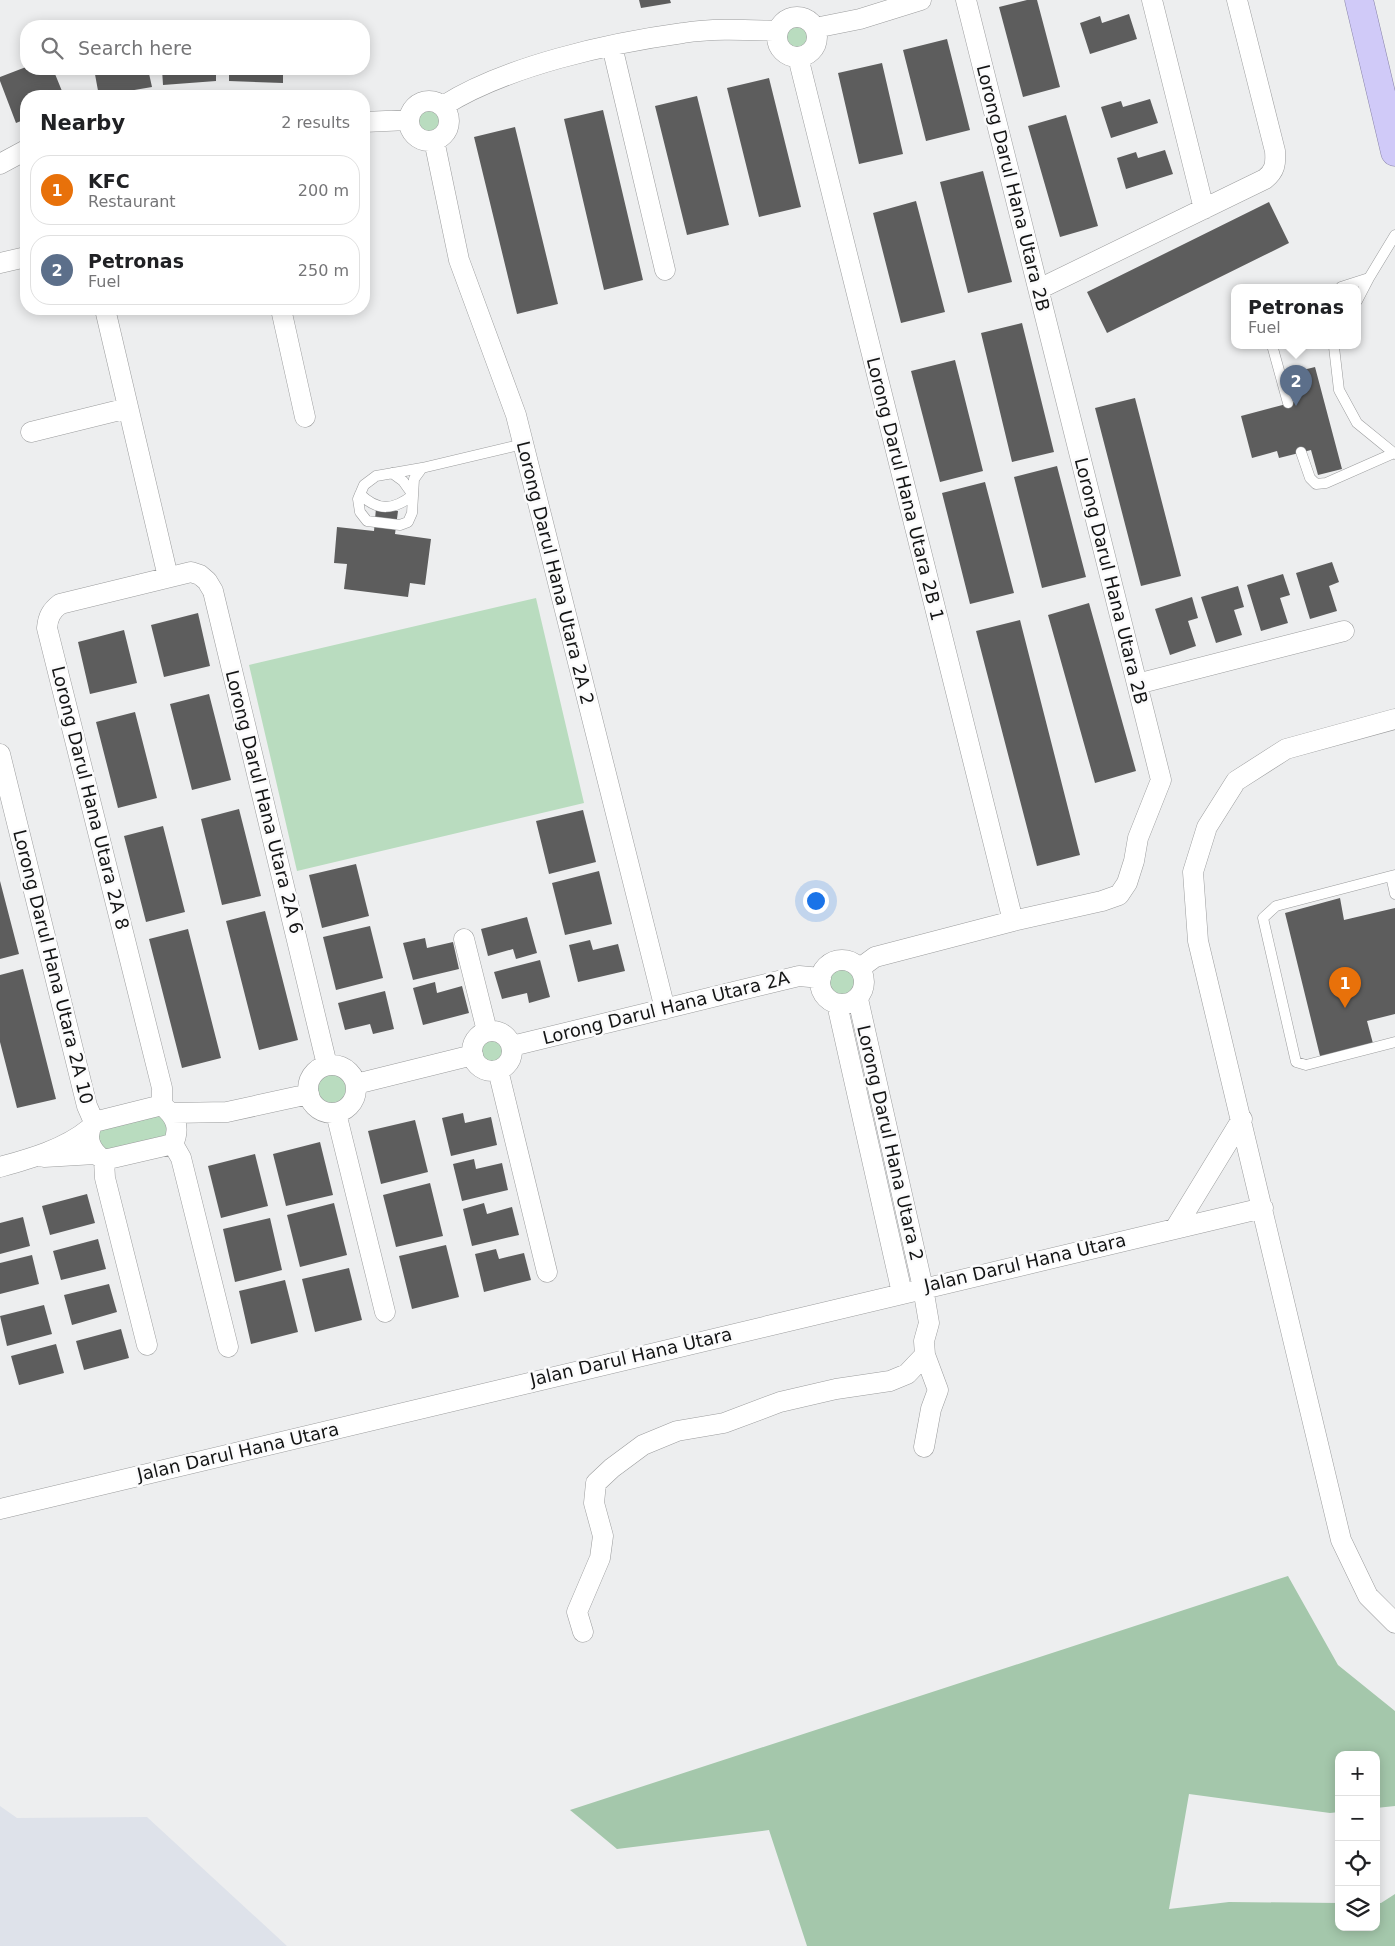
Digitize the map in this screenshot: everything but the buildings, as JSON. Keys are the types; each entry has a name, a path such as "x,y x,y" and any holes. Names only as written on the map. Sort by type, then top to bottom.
{"highway":[{"path":"1359,0 1395,152"}],"street":[{"path":"815,28 860,20 921,0"},
{"name":"Lorong Darul Hana Utara 2B","path":"860,968 875,957 1013,921 1102,901 1119,895 1127,883 1134,861 1138,838 1161,780 966,0"},
{"path":"1152,0 1204,208"},
{"path":"1038,289 1265,179 1272,173 1276,164 1275,151 1237,0"},
{"path":"798,17 805,19 815,28 817,41 810,53 798,57 791,56 781,49 778,43 778,31 786,20 798,17"},
{"path":"443,106 462,94 502,78 552,61 612,46 684,33 735,30 778,31"},
{"path":"612,46 665,270"},
{"name":"Lorong Darul Hana Utara 2B 1","path":"798,57 1013,921"},
{"path":"431,100 443,106 449,117 449,124 443,135 434,140 424,141 412,133 408,120 413,107 419,103 431,100"},
{"path":"370,122 408,120"},
{"name":"Lorong Darul Hana Utara 2A 2","path":"434,140 459,260 516,416 665,1009"},
{"path":"0,164 20,153"},
{"path":"0,263 20,258"},
{"path":"106,315 168,577"},
{"path":"282,315 305,417"},
{"path":"31,432 128,408"},
{"name":"Lorong Darul Hana Utara 2A 6","path":"168,577 191,572 200,575 207,581 213,591 327,1065"},
{"name":"Lorong Darul Hana Utara 2A 8","path":"167,1109 48,628 48,619 52,610 60,604 168,577"},
{"path":"1137,684 1344,631"},
{"path":"1395,719 1286,749 1236,781 1207,827 1193,872 1198,941 1341,1540 1368,1596 1395,1623"},
{"name":"Lorong Darul Hana Utara 2A 10","path":"0,754 92,1126 90,1143 100,1157 147,1345"},
{"path":"464,939 487,1032"},
{"path":"837,960 851,962 860,968 865,985 858,999 844,1005 837,1004 824,996 820,989 820,978 824,968 837,960"},
{"name":"Lorong Darul Hana Utara 2A","path":"512,1046 799,976 820,978"},
{"name":"Lorong Darul Hana Utara 2","path":"858,999 923,1288 929,1323 924,1341 925,1355"},
{"name":"Lorong Darul Hana Utara 2","path":"837,1004 902,1293"},
{"path":"487,1032 499,1032 505,1036 512,1046 510,1059 506,1065 498,1070 487,1070 481,1067 476,1063 473,1056 476,1038 487,1032"},
{"path":"356,1084 473,1056"},
{"path":"327,1065 338,1065 345,1068 351,1074 356,1084 355,1097 352,1104 336,1113 323,1111 316,1107 311,1101 309,1094 310,1078 315,1071 327,1065"},
{"path":"498,1070 547,1272"},
{"path":"35,1157 100,1157 175,1139 227,1112 309,1094"},
{"path":"167,1109 176,1124 175,1139 228,1347"},
{"path":"0,1166 35,1157 82,1135 92,1126 167,1109 227,1112"},
{"path":"336,1113 384,1312"},
{"path":"1176,1227 1242,1119"},
{"name":"Jalan Darul Hana Utara","path":"0,1509 1176,1227 1263,1208"},
{"path":"583,1632 577,1612 600,1558 603,1536 594,1503 596,1483 612,1468 643,1445 677,1431 724,1423 780,1402 836,1389 890,1381 907,1374 925,1355 938,1390 931,1409 924,1447"}],"lane":[{"path":"1361,293 1395,235"},
{"path":"1350,284 1369,278"},
{"path":"1273,349 1288,404"},
{"path":"1301,452 1310,478 1316,484 1326,483 1394,453 1357,423 1339,390 1334,349"},
{"path":"422,468 414,479 412,513 408,522 400,525 367,521 360,512 358,499 364,485 376,476 422,468 523,444"},
{"path":"392,473 403,481 413,495"},
{"path":"360,494 370,504 394,507 413,495"},
{"path":"1395,894 1393,876 1276,906 1263,918 1296,1062 1306,1065 1395,1042"}],"shaded area":[{"path":"0,1806 17,1818 147,1817 287,1946 0,1946"}],"green space":[{"path":"797,23 807,27 811,37 807,47 797,51 787,47 783,37 787,27"},
{"path":"429,106 435,107 443,115 443,127 435,135 429,136 423,135 415,127 414,121 415,115 423,107"},
{"path":"536,598 584,803 297,871 249,665"},
{"path":"842,967 852,972 857,982 852,992 842,997 832,992 827,982 832,972"},
{"path":"492,1037 502,1041 506,1051 502,1061 492,1065 482,1061 478,1051 482,1041"},
{"path":"332,1075 342,1079 346,1089 342,1099 332,1103 322,1099 318,1089 322,1079"},
{"path":"157,1113 167,1120 168,1136 105,1152 98,1142 100,1130"},
{"path":"1288,1576 1338,1665 1395,1711 1395,1806 1380,1808 1380,1751 1335,1751 1335,1812 1189,1794 1169,1909 1229,1902 1335,1903 1335,1931 1380,1931 1380,1903 1395,1894 1395,1946 807,1946 769,1830 617,1849 570,1810"}],"place":[{"name":"Petronas","path":"1296,406"},
{"name":"KFC","path":"1345,1008"}]}
